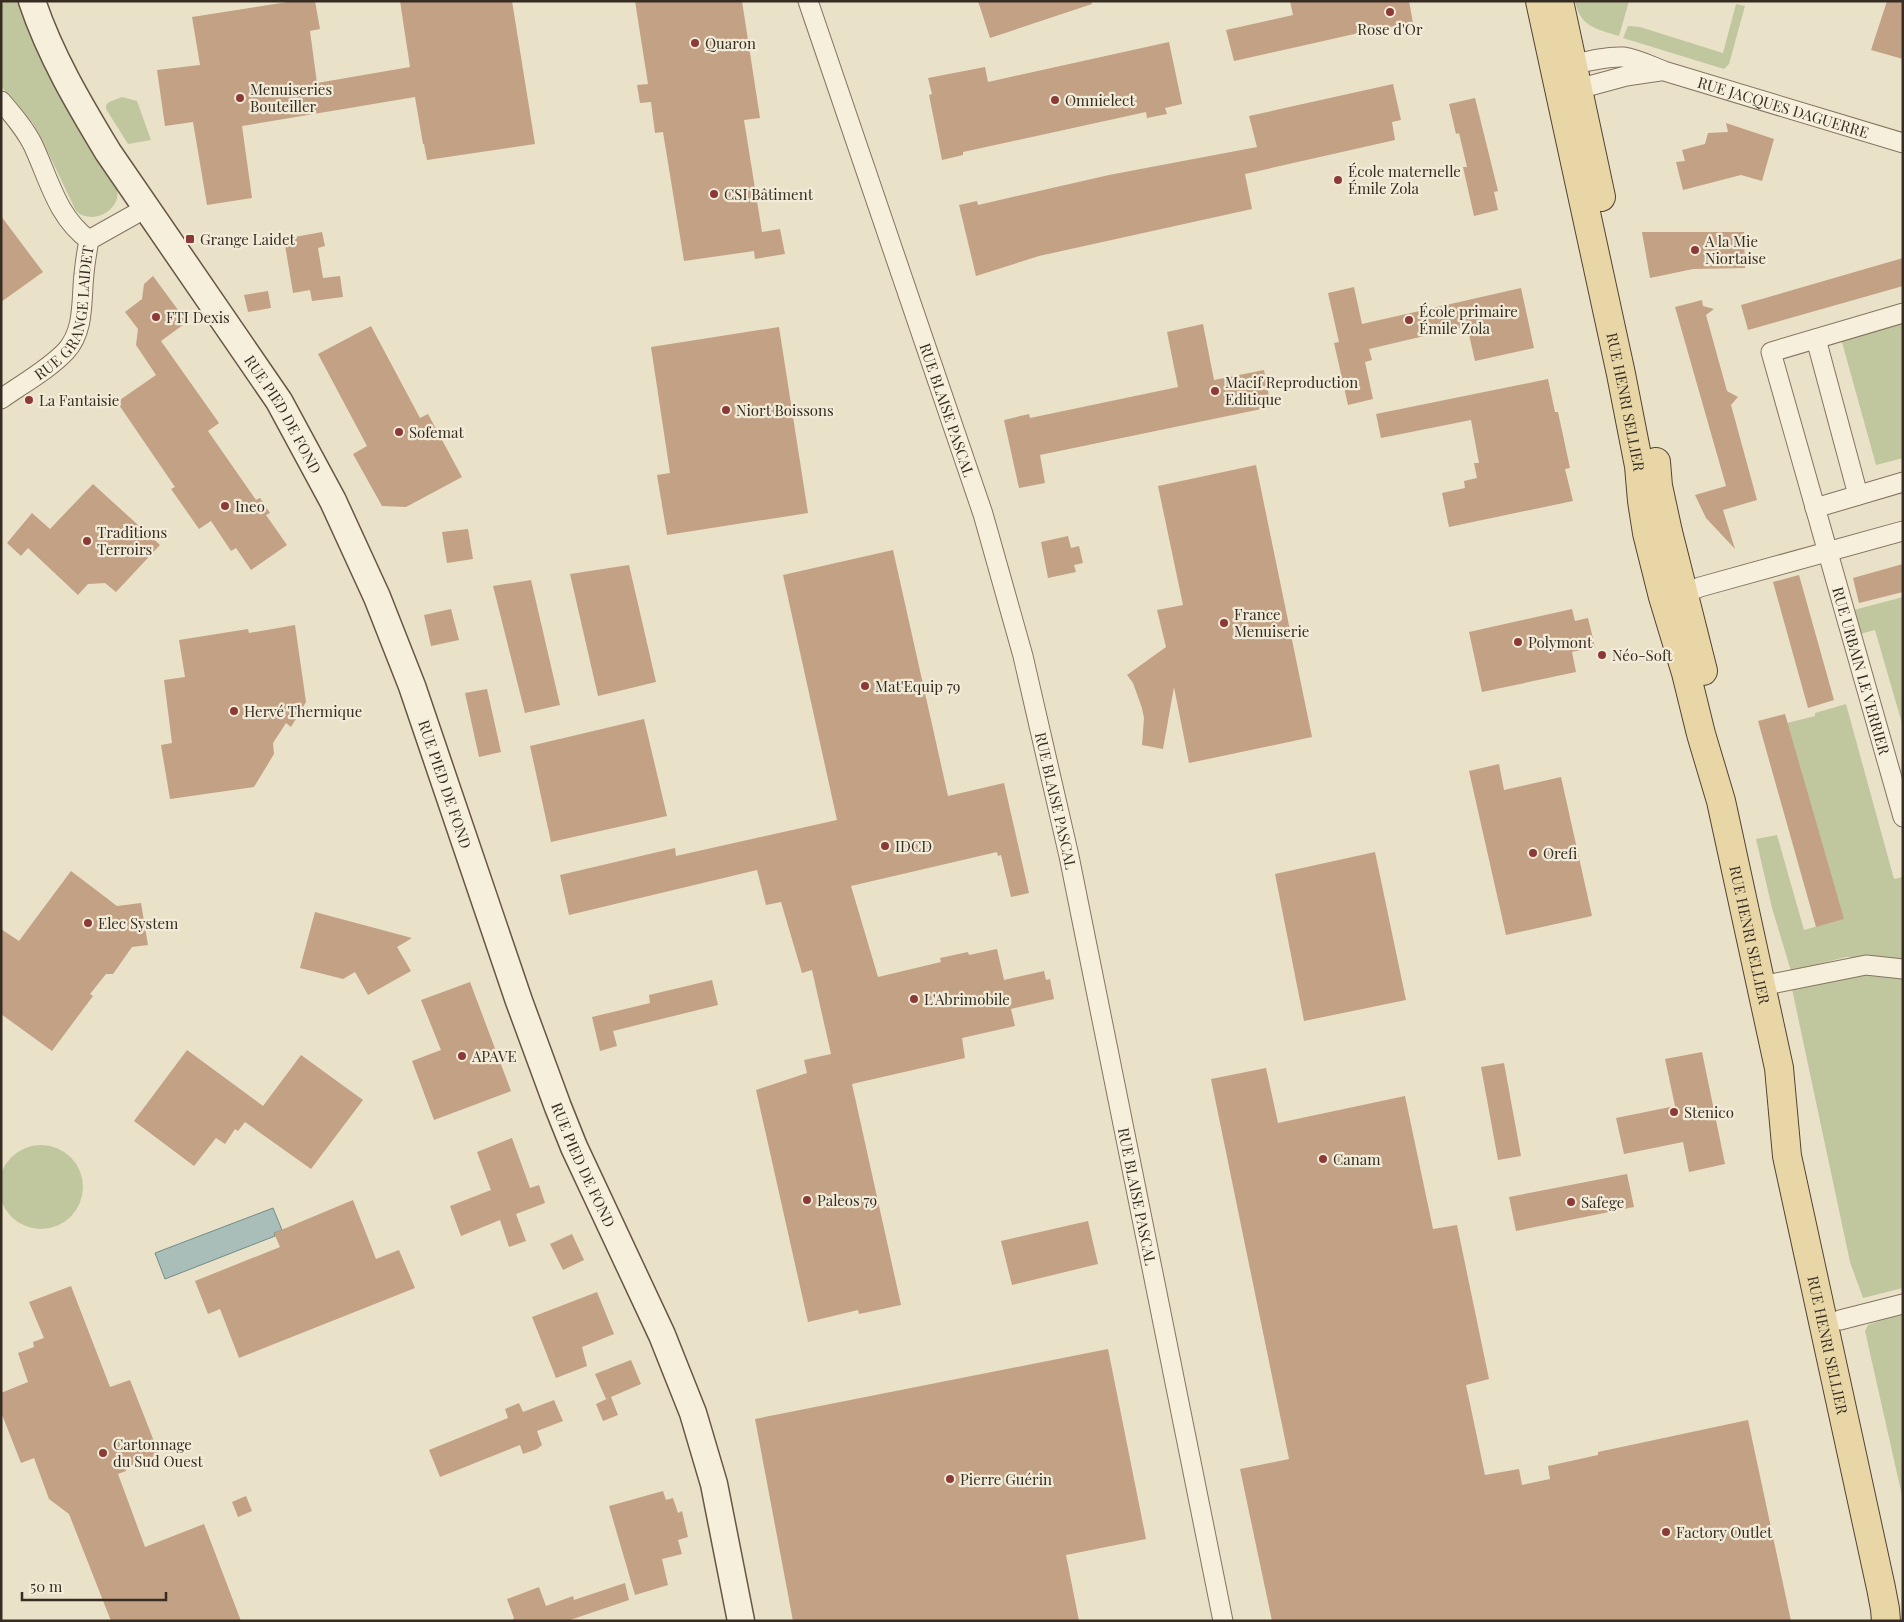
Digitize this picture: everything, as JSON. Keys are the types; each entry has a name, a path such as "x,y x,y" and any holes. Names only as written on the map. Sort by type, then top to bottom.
{"main road":[{"name":"RUE PIED DE FOND","path":"32,1 46,39 69,85 108,152 279,401 333,501 377,597 412,686 554,1098 574,1148 662,1335 693,1414 714,1484 740,1621"},
{"name":"RUE HENRI SELLIER","path":"1540,1 1566,79 1652,434 1658,486 1704,674 1716,734 1721,801"},
{"name":"RUE HENRI SELLIER","path":"1559,1 1566,79 1640,466 1642,501 1647,533 1663,597 1721,801 1779,1068 1787,1156 1882,1588 1886,1621"},
{"name":"RUE HENRI SELLIER","path":"1779,1068 1787,1087 1840,1320 1887,1540 1894,1568 1903,1591"},
{"path":"1891,1621 1903,1615"}],"street":[{"name":"RUE BLAISE PASCAL","path":"808,1 983,514 1023,656 1068,856 1223,1621"},
{"name":"RUE JACQUES DAGUERRE","path":"1566,79 1664,71 1903,143"},
{"path":"1,101 23,128 32,143 64,215 77,232 89,240"},
{"name":"RUE GRANGE LAIDET","path":"1,399 54,361 67,350 73,340 82,312 84,275 89,240 146,208"},
{"path":"1858,495 1816,339 1903,313"},
{"name":"RUE URBAIN LE VERRIER","path":"1816,339 1771,352 1903,817"},
{"path":"1815,508 1903,482"},
{"path":"1684,594 1903,531"},
{"path":"1761,986 1866,965 1903,969"},
{"path":"1840,1320 1903,1304"}],"green space":[{"path":"1,1 19,1 38,51 61,97 116,186 118,194 116,201 106,213 91,217 76,211 33,124 1,86"},
{"path":"1575,1 1629,1 1619,36 1597,29 1585,22 1577,10"},
{"path":"1736,4 1745,6 1729,64 1724,69 1623,38 1628,26 1640,27 1723,53"},
{"path":"122,97 137,101 151,140 128,144 106,109 106,105 109,102"},
{"path":"1903,318 1903,458 1876,465 1840,335"},
{"path":"1903,597 1903,727 1875,630 1860,634 1854,610"},
{"path":"1846,704 1894,879 1903,877 1903,960 1846,957 1791,971 1772,908 1756,839 1777,835 1804,930 1843,919 1787,723 1815,716 1815,713"},
{"path":"1861,974 1903,979 1903,1288 1863,1298 1850,1262 1792,989"},
{"path":"41,1145 57,1148 71,1157 80,1171 83,1187 80,1203 71,1217 57,1226 41,1229 25,1226 11,1217 2,1203 -1,1187 2,1171 11,1157 25,1148"},
{"path":"1903,1312 1903,1500 1865,1331 1868,1325"}],"water":[{"path":"273,1208 282,1230 274,1233 275,1236 165,1279 155,1253"}],"building":[{"path":"294,1 315,1 320,29 310,31 317,83 410,67 400,1 512,1 535,144 427,160 415,97 242,126 252,198 207,205 193,122 165,126 157,70 200,65 192,17"},
{"path":"635,1 742,1 760,118 744,120 762,232 780,229 785,254 755,259 754,251 684,261 663,132 655,133 651,102 640,103 637,85 648,84"},
{"path":"978,1 1091,1 1092,4 990,38"},
{"path":"1290,1 1409,1 1413,23 1372,30 1234,61 1226,30 1293,15"},
{"path":"1887,1 1903,1 1903,59 1871,50"},
{"name":"Omnielect","path":"1169,42 1182,104 1165,108 1167,114 1147,118 1146,112 963,152 963,155 942,160 929,95 932,94 928,78 985,67 988,82"},
{"path":"1393,84 1401,120 1392,122 1395,140 1245,174 1252,209 1039,256 976,276 959,205 977,201 978,205 1109,175 1257,147 1249,116"},
{"path":"1475,98 1498,191 1494,192 1498,210 1474,216 1463,167 1467,167 1459,133 1456,134 1449,104"},
{"path":"1726,123 1774,139 1762,181 1741,175 1683,190 1676,162 1685,161 1682,150 1705,144 1708,133 1728,132"},
{"path":"1,216 43,272 1,302"},
{"path":"322,232 325,246 318,248 323,278 340,276 343,297 312,301 310,290 293,293 284,239"},
{"name":"A la Mie Niortaise","path":"1642,232 1744,232 1745,268 1693,269 1650,278"},
{"path":"1903,258 1903,286 1748,330 1741,305"},
{"path":"153,276 187,322 161,341 219,423 208,431 256,500 260,498 270,513 266,515 287,545 251,570 236,548 231,551 211,521 199,529 171,489 175,487 117,402 156,375 136,345 138,329 125,312 142,299 144,284"},
{"path":"1354,287 1362,324 1521,288 1534,348 1475,361 1467,326 1369,349 1372,360 1365,362 1373,399 1348,405 1334,343 1339,342 1328,293"},
{"path":"268,291 271,308 248,312 244,295"},
{"path":"1702,300 1703,306 1714,309 1706,315 1727,391 1738,397 1731,405 1757,500 1723,510 1735,549 1706,518 1695,495 1726,486 1675,307"},
{"name":"Macif Reproduction Editique","path":"1203,324 1214,380 1264,370 1271,407 1040,455 1045,483 1019,488 1004,420 1029,414 1030,418 1178,387 1167,332"},
{"name":"Sofemat","path":"371,326 420,418 428,414 462,477 406,507 382,506 353,454 367,446 318,354"},
{"name":"Niort Boissons","path":"779,327 808,513 667,535 657,475 670,473 651,347"},
{"path":"1548,379 1555,412 1558,412 1570,468 1565,469 1573,501 1449,527 1442,493 1465,488 1464,481 1477,478 1474,463 1479,463 1471,420 1381,438 1376,414"},
{"name":"France Menuiserie","path":"1256,465 1312,737 1189,763 1174,687 1163,749 1142,745 1144,718 1142,708 1133,683 1127,675 1166,647 1157,610 1183,605 1158,486"},
{"name":"Traditions Terroirs","path":"93,484 160,545 116,592 105,583 88,584 78,595 28,548 21,556 7,543 32,513 50,529"},
{"path":"468,529 473,559 447,563 442,532"},
{"path":"1068,536 1071,548 1079,546 1083,563 1074,565 1076,572 1048,578 1041,542"},
{"path":"893,550 948,796 1004,783 1029,893 1011,897 1001,855 998,856 997,852 851,886 878,977 941,962 940,958 968,952 969,955 997,949 1004,980 1044,971 1046,980 1050,979 1054,999 1011,1009 1015,1026 962,1038 965,1058 852,1084 901,1305 859,1314 858,1310 808,1322 756,1090 807,1073 804,1060 831,1054 812,970 802,973 781,902 766,905 757,870 569,915 560,875 675,848 676,856 837,820 783,575"},
{"path":"1903,564 1903,592 1859,603 1853,578"},
{"path":"629,565 656,682 598,696 570,574"},
{"path":"1799,575 1834,700 1808,708 1773,582"},
{"path":"531,580 560,705 525,713 493,586"},
{"path":"451,609 459,640 431,646 424,615"},
{"name":"Polymont","path":"1572,609 1575,621 1588,618 1595,647 1572,652 1576,672 1482,692 1469,632"},
{"name":"Hervé Thermique","path":"295,625 306,702 291,727 286,723 273,743 274,754 254,787 170,799 161,745 172,743 164,680 185,677 179,640 248,629 249,633"},
{"path":"487,689 501,752 479,757 465,693"},
{"path":"1785,714 1844,919 1816,927 1758,721"},
{"path":"644,719 667,816 551,842 530,746"},
{"name":"Orefi","path":"1499,764 1504,790 1561,777 1592,916 1506,935 1469,771"},
{"path":"1375,852 1406,1000 1304,1021 1275,874"},
{"path":"71,871 117,906 141,903 148,945 132,947 113,974 106,974 90,994 93,996 52,1051 1,1014 1,929 19,941"},
{"path":"315,912 412,938 397,947 411,971 368,995 355,972 343,979 300,968"},
{"path":"712,980 718,1005 613,1031 617,1046 600,1051 592,1017 650,1003 649,995"},
{"name":"APAVE","path":"470,982 511,1091 434,1120 412,1061 441,1050 421,1000"},
{"path":"187,1050 263,1106 301,1055 363,1100 311,1169 245,1122 238,1131 235,1129 225,1144 216,1138 194,1166 134,1121"},
{"name":"Stenico","path":"1702,1052 1725,1164 1689,1172 1683,1142 1624,1154 1616,1118 1675,1106 1665,1059"},
{"path":"1504,1063 1521,1156 1498,1160 1481,1067"},
{"path":"1266,1068 1278,1123 1405,1096 1433,1229 1457,1225 1489,1379 1466,1385 1485,1475 1519,1469 1522,1485 1550,1479 1548,1466 1598,1455 1598,1452 1748,1420 1791,1621 1272,1621 1240,1469 1289,1459 1211,1079"},
{"path":"512,1138 530,1188 539,1185 545,1203 516,1214 526,1241 509,1247 500,1220 461,1236 450,1206 491,1190 477,1152"},
{"name":"Safege","path":"1627,1174 1634,1207 1516,1231 1509,1197"},
{"path":"353,1200 376,1259 399,1250 415,1288 239,1358 220,1309 208,1314 195,1281 280,1247 274,1233"},
{"path":"1088,1221 1098,1264 1012,1285 1001,1241"},
{"path":"572,1234 584,1260 563,1270 550,1244"},
{"name":"Cartonnage du Sud Ouest","path":"71,1286 110,1387 130,1380 159,1454 125,1468 126,1471 118,1474 145,1547 204,1524 241,1621 111,1621 69,1514 49,1499 34,1458 21,1463 1,1412 1,1393 28,1382 18,1353 34,1347 33,1342 44,1338 29,1302"},
{"path":"597,1292 614,1334 582,1347 587,1366 556,1378 532,1317"},
{"name":"Pierre Guérin","path":"1108,1349 1146,1539 1066,1555 1079,1621 793,1621 755,1419"},
{"path":"631,1360 641,1384 606,1399 595,1374"},
{"path":"611,1397 618,1415 603,1421 596,1404"},
{"path":"554,1400 563,1421 537,1431 542,1445 537,1449 523,1454 520,1445 440,1477 429,1450 508,1418 505,1409 519,1403 523,1412"},
{"path":"663,1491 666,1500 673,1498 678,1513 682,1511 688,1537 678,1540 682,1554 662,1559 668,1585 635,1595 609,1506"},
{"path":"246,1496 252,1511 238,1517 232,1502"},
{"path":"625,1583 629,1600 567,1621 512,1621 514,1618 507,1599 539,1587 546,1606 573,1596 574,1600"}],"place":[{"name":"Rose d'Or","path":"1390,12"},
{"name":"Quaron","path":"695,43"},
{"name":"Menuiseries Bouteiller","path":"240,98"},
{"name":"Omnielect","path":"1055,100"},
{"name":"École maternelle Émile Zola","path":"1338,180"},
{"name":"CSI Bâtiment","path":"714,194"},
{"name":"Grange Laidet","path":"190,239"},
{"name":"A la Mie Niortaise","path":"1695,250"},
{"name":"FTI Dexis","path":"156,317"},
{"name":"École primaire Émile Zola","path":"1409,320"},
{"name":"Macif Reproduction Editique","path":"1215,391"},
{"name":"La Fantaisie","path":"29,400"},
{"name":"Niort Boissons","path":"726,410"},
{"name":"Sofemat","path":"399,432"},
{"name":"Ineo","path":"225,506"},
{"name":"Traditions Terroirs","path":"87,541"},
{"name":"France Menuiserie","path":"1224,623"},
{"name":"Polymont","path":"1518,642"},
{"name":"Néo-Soft","path":"1602,655"},
{"name":"Mat'Equip 79","path":"865,686"},
{"name":"Hervé Thermique","path":"234,711"},
{"name":"IDCD","path":"885,846"},
{"name":"Orefi","path":"1533,853"},
{"name":"Elec System","path":"88,923"},
{"name":"L'Abrimobile","path":"914,999"},
{"name":"APAVE","path":"462,1056"},
{"name":"Stenico","path":"1674,1112"},
{"name":"Canam","path":"1323,1159"},
{"name":"Paleos 79","path":"807,1200"},
{"name":"Safege","path":"1571,1202"},
{"name":"Cartonnage du Sud Ouest","path":"103,1453"},
{"name":"Pierre Guérin","path":"950,1479"},
{"name":"Factory Outlet","path":"1666,1532"}]}
